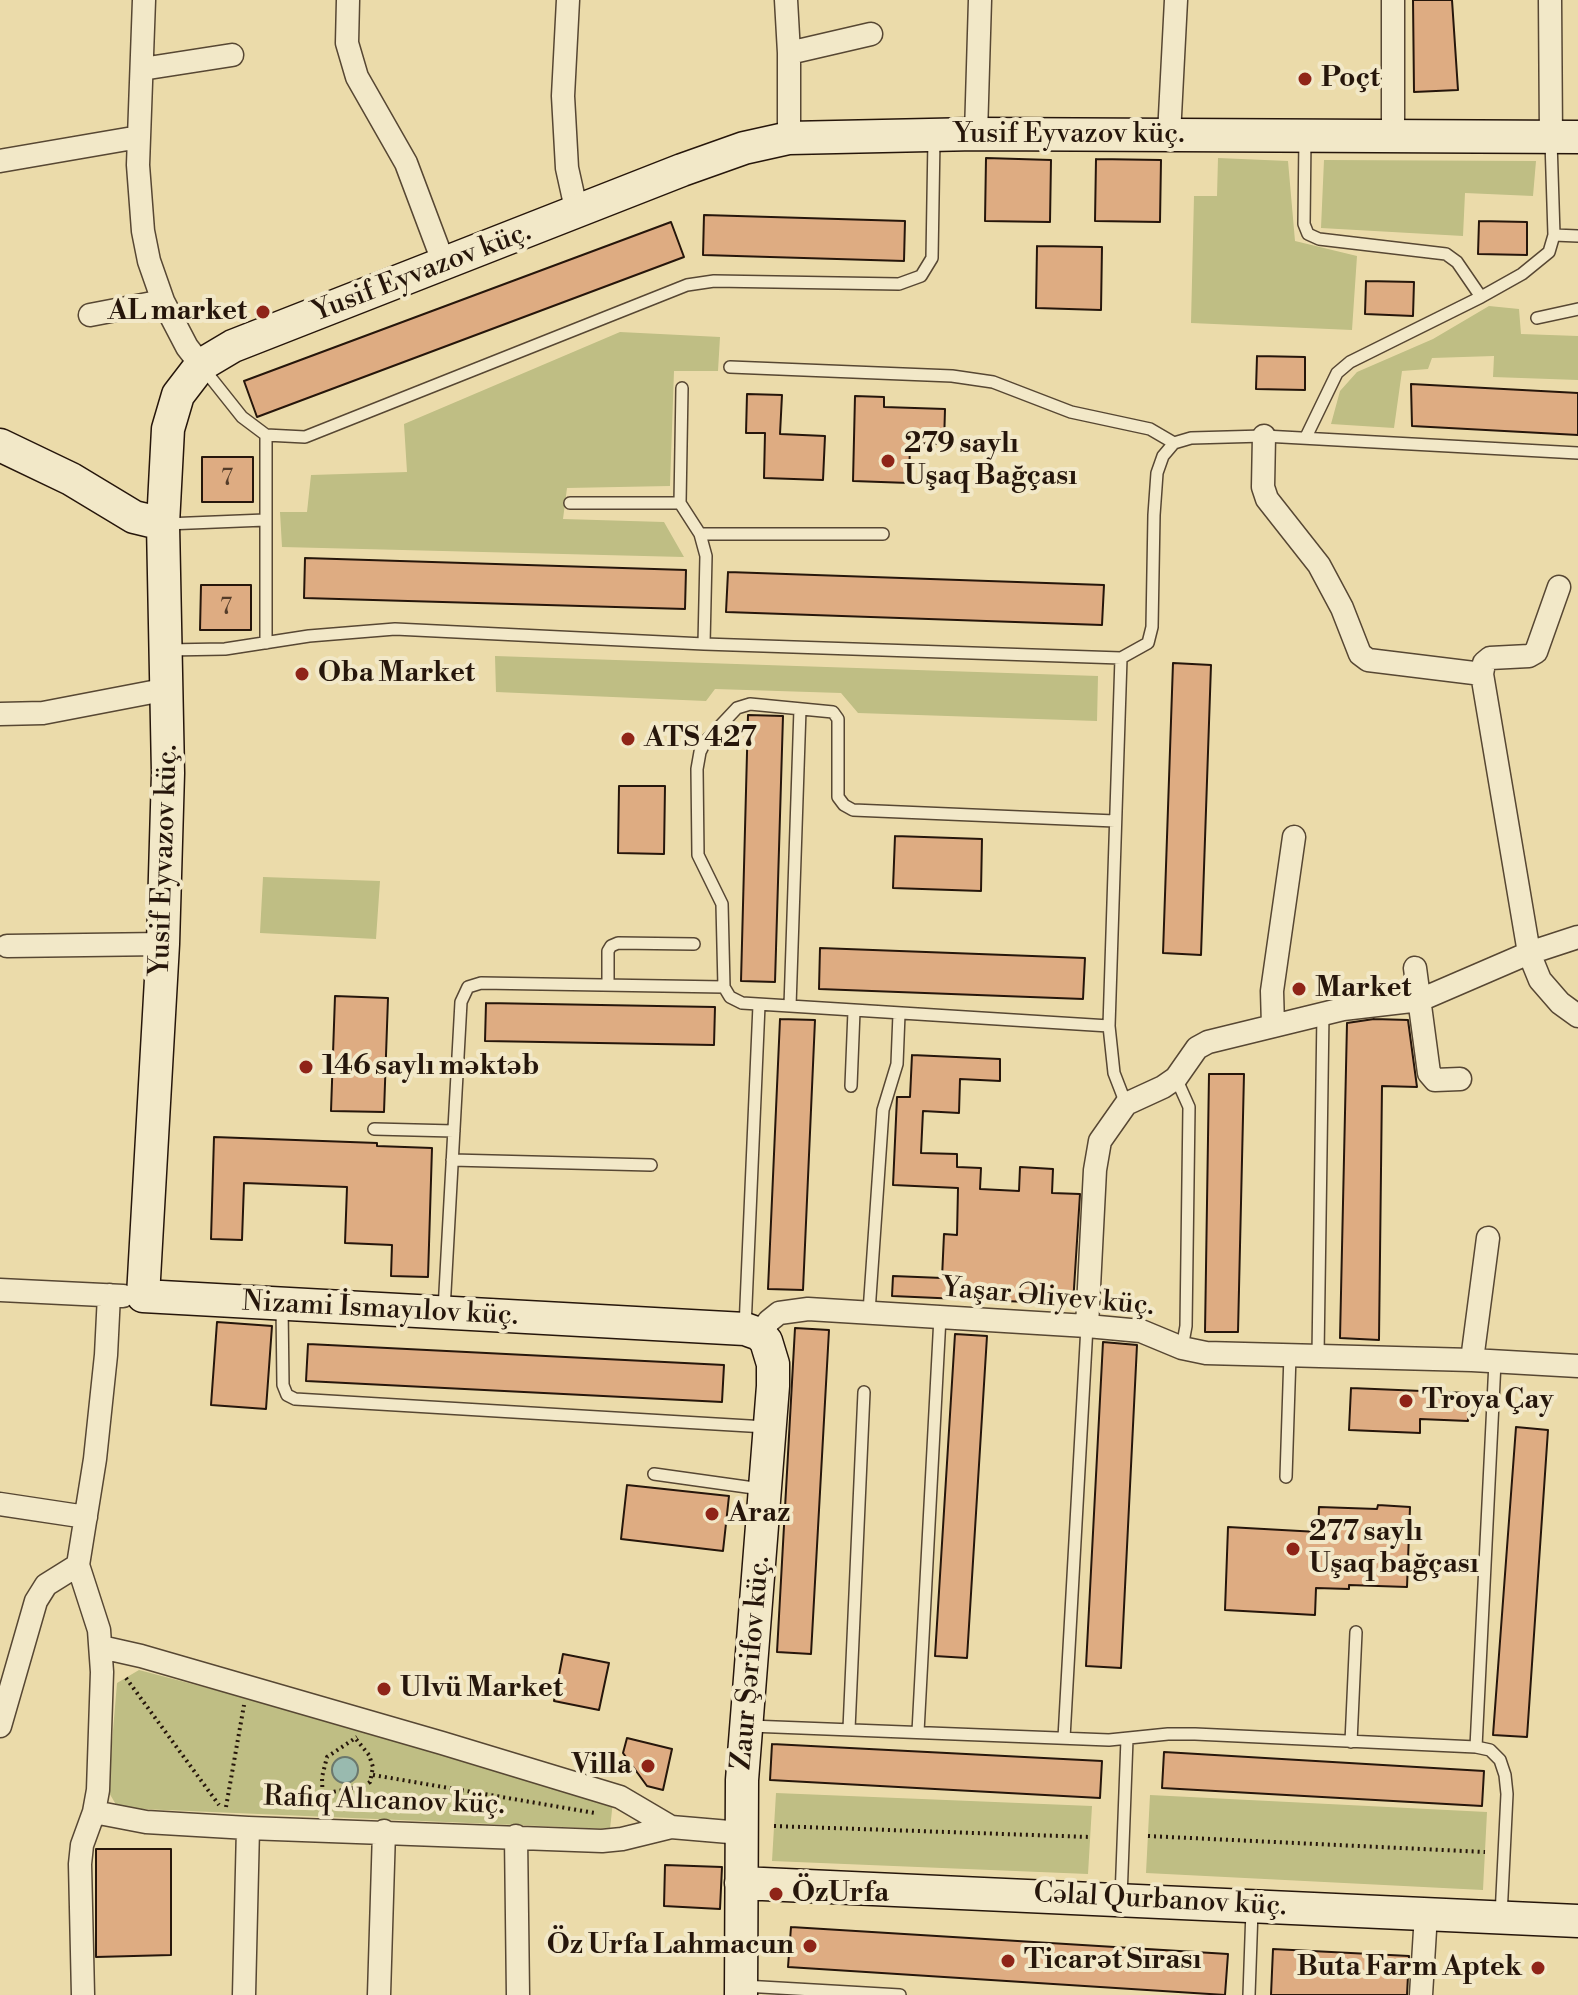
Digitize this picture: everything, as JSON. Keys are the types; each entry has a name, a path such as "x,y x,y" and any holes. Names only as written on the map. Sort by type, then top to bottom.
{"street":[{"path":"144,0 138,165 143,231 149,261 163,301 187,347 201,365"},
{"path":"348,0 347,43 357,77 406,163 444,264"},
{"path":"568,0 563,96 567,168 577,213"},
{"path":"786,0 789,138"},
{"path":"976,134 980,0"},
{"path":"1169,135 1176,0"},
{"path":"1393,0 1393,136"},
{"path":"1550,0 1565,137"},
{"path":"789,53 871,34"},
{"path":"142,69 232,55"},
{"name":"Yusif Eyvazov küç.","path":"143,1296 163,944 168,773 163,524 168,429 178,395 201,365 233,346 744,148 789,138 976,134 1565,137"},
{"path":"0,161 139,137"},
{"path":"90,315 163,301"},
{"path":"1264,436 1263,487 1267,499 1319,565 1342,608 1360,654 1368,660 1482,674"},
{"path":"0,445 71,479 134,517 163,524"},
{"path":"1559,587 1536,652 1529,656 1490,658 1484,663 1482,674 1529,953 1540,980 1560,1003 1578,1016"},
{"path":"0,714 43,713 168,689"},
{"path":"1273,1026 1272,991 1294,837"},
{"path":"1087,1326 1095,1170 1100,1141 1126,1104 1176,1078 1197,1048 1208,1042 1323,1013 1420,1000 1529,953 1578,937"},
{"path":"7,946 163,944"},
{"path":"1415,968 1429,1073 1435,1080 1460,1079"},
{"path":"1472,1360 1488,1238"},
{"name":"Nizami İsmayılov küç.","path":"0,1290 752,1332"},
{"path":"83,1995 80,1864 84,1836 94,1812 98,1790 101,1647 99,1630 78,1565 99,1429 109,1295"},
{"name":"Yaşar Əliyev küç.","path":"752,1332 779,1313 793,1310 869,1312 1141,1331 1182,1348 1206,1353 1578,1366"},
{"name":"Zaur Şərifov küç.","path":"741,1991 745,1726 771,1427 773,1364 766,1341 752,1332"},
{"path":"0,1504 86,1517"},
{"path":"0,1726 36,1601 46,1585 78,1565"},
{"path":"101,1647 412,1734 593,1789 631,1803 671,1827 741,1833"},
{"name":"Rafiq Alıcanov küç.","path":"94,1812 146,1822 248,1828 602,1841 671,1827"},
{"path":"244,1995 248,1828"},
{"path":"379,1995 384,1831"},
{"path":"516,1836 518,1995"},
{"name":"Cəlal Qurbanov küç.","path":"741,1883 1578,1921"},
{"path":"1421,1995 1426,1914"}],"lane":[{"path":"201,365 242,417 266,435 305,437 687,285 714,281 899,284 921,276 932,258 934,135"},
{"path":"1305,137 1304,224 1308,234 1319,239 1446,254 1457,262 1481,297"},
{"path":"1306,437 1337,373 1350,362 1481,297 1536,264 1549,252 1554,235 1565,137"},
{"path":"1554,235 1578,236"},
{"path":"1537,318 1578,309"},
{"path":"730,367 952,376 993,382 1086,416 1150,429 1174,443"},
{"path":"682,388 680,503 700,534 706,556 704,644"},
{"path":"266,435 266,643"},
{"path":"167,650 225,649 334,633 395,629 704,644 1121,658 1148,643 1152,627 1157,473 1163,456 1174,443 1191,438 1306,437 1578,453"},
{"path":"570,503 680,503"},
{"path":"163,524 265,520"},
{"path":"700,534 883,534"},
{"path":"1121,658 1109,1026 1114,1073 1126,1104"},
{"path":"1109,1026 759,1005 742,1003 730,997 724,987 722,904 698,855 697,769 705,742 737,708 750,704 833,712 838,719 838,797 853,810 1115,821"},
{"path":"790,1006 800,709"},
{"path":"608,985 608,951 611,946 618,943 694,944"},
{"path":"443,1314 461,1002 468,987 481,983 724,987"},
{"path":"752,1332 759,1005"},
{"path":"851,1086 854,1011"},
{"path":"1318,1355 1323,1013"},
{"path":"869,1312 883,1110 897,1064 899,1014"},
{"path":"1176,1078 1189,1107 1186,1326 1182,1348"},
{"path":"374,1129 454,1131"},
{"path":"452,1160 651,1165"},
{"path":"282,1304 283,1385 287,1395 295,1399 771,1427"},
{"path":"918,1732 940,1317"},
{"path":"1064,1738 1087,1326"},
{"path":"1286,1477 1290,1355"},
{"path":"1476,1747 1495,1362"},
{"path":"849,1729 864,1392"},
{"path":"654,1474 766,1490"},
{"path":"1351,1742 1356,1632"},
{"path":"745,1726 1064,1738 1127,1739 1168,1734 1490,1750 1500,1760 1507,1794 1500,1917"},
{"path":"1121,1899 1127,1739"},
{"path":"1249,1995 1252,1905"},
{"path":"741,1991 900,1995"}],"path":[{"path":"126,1678 225,1813 246,1698"},
{"path":"323,1817 322,1777 327,1757 356,1739 360,1728"},
{"path":"356,1739 369,1755 373,1775"},
{"path":"322,1794 364,1786 373,1775"},
{"path":"373,1775 597,1813"},
{"path":"774,1826 1090,1837"},
{"path":"1148,1836 1485,1852"}],"shaded area":[{"path":"1218,158 1288,161 1295,241 1357,256 1352,330 1191,323 1194,196 1217,196"},
{"path":"1324,160 1536,161 1533,196 1465,193 1463,236 1321,228"},
{"path":"1489,306 1519,309 1521,334 1578,336 1578,380 1493,377 1494,356 1432,358 1428,369 1402,371 1394,428 1331,424 1340,391 1357,372 1433,339"},
{"path":"620,332 720,337 718,371 674,371 670,486 567,488 563,519 664,522 684,557 282,547 280,512 307,512 311,475 407,472 404,424"},
{"path":"495,656 1098,676 1097,721 858,713 841,693 715,689 706,701 496,692"},
{"path":"263,877 380,881 376,939 260,933"},
{"path":"139,1670 360,1728 613,1801 610,1829 118,1808 108,1791 117,1683"},
{"path":"776,1793 1092,1806 1088,1874 772,1861"},
{"path":"1150,1795 1487,1812 1483,1890 1146,1873"}],"water":[{"path":"345,1757 354,1761 358,1770 354,1779 345,1783 336,1779 332,1770 336,1761"}],"building":[{"path":"1413,0 1452,0 1458,90 1414,92"},
{"path":"986,158 1051,160 1050,222 985,221"},
{"path":"1096,159 1161,160 1160,222 1095,221"},
{"path":"704,215 905,221 904,261 703,255"},
{"path":"1479,221 1527,222 1527,255 1478,254"},
{"path":"671,222 684,257 257,417 244,381"},
{"path":"1037,246 1102,247 1101,310 1036,308"},
{"path":"1366,281 1414,282 1413,316 1365,314"},
{"path":"1257,356 1305,357 1305,390 1256,389"},
{"path":"1411,384 1578,393 1578,435 1412,426"},
{"path":"747,394 782,395 780,434 825,436 823,480 764,478 765,433 746,433"},
{"path":"855,396 884,397 884,407 945,409 944,444 910,443 909,483 853,481"},
{"path":"202,457 253,457 253,502 202,502"},
{"path":"305,558 686,570 685,609 304,598"},
{"path":"728,572 1104,585 1102,625 726,612"},
{"path":"201,585 251,585 251,630 200,630"},
{"path":"1173,663 1211,665 1201,955 1163,953"},
{"path":"748,715 783,716 775,982 741,981"},
{"path":"619,786 665,786 664,854 618,853"},
{"path":"895,836 982,839 981,891 893,888"},
{"path":"820,948 1085,958 1083,999 819,989"},
{"path":"335,996 388,998 384,1112 331,1111"},
{"path":"486,1003 715,1007 714,1045 485,1041"},
{"path":"780,1019 815,1020 803,1290 768,1289"},
{"path":"1374,1019 1408,1020 1417,1087 1382,1086 1379,1340 1340,1338 1347,1023"},
{"path":"912,1055 1000,1059 1000,1081 960,1079 959,1113 923,1111 921,1153 957,1154 957,1167 981,1168 980,1189 1019,1191 1020,1167 1053,1169 1052,1193 1080,1194 1073,1304 892,1296 893,1276 942,1278 944,1234 957,1235 958,1188 893,1185 897,1097 910,1097"},
{"path":"1209,1074 1244,1074 1238,1332 1205,1332"},
{"path":"214,1137 432,1148 428,1277 391,1276 392,1245 345,1243 347,1187 244,1183 242,1240 211,1239"},
{"path":"217,1322 272,1326 266,1409 211,1405"},
{"path":"795,1328 829,1330 811,1654 777,1652"},
{"path":"955,1334 987,1336 967,1658 935,1656"},
{"path":"1103,1342 1137,1345 1121,1668 1086,1666"},
{"path":"308,1344 724,1365 722,1402 306,1381"},
{"path":"1351,1388 1469,1393 1468,1421 1420,1419 1420,1433 1349,1430"},
{"path":"1516,1427 1548,1430 1527,1737 1493,1735"},
{"path":"627,1485 729,1496 723,1551 621,1539"},
{"path":"1378,1505 1410,1507 1407,1587 1349,1585 1349,1589 1316,1588 1315,1615 1225,1610 1228,1527 1318,1532 1319,1507 1377,1509"},
{"path":"563,1654 609,1663 599,1710 554,1701"},
{"path":"627,1738 672,1749 663,1790 647,1786 623,1753"},
{"path":"772,1744 1102,1761 1100,1798 770,1780"},
{"path":"1164,1752 1484,1771 1482,1806 1162,1788"},
{"path":"96,1849 171,1849 171,1955 96,1957"},
{"path":"665,1865 722,1867 720,1909 664,1906"},
{"name":"Ticarət Sırası","path":"791,1927 1228,1954 1225,1995 788,1967"},
{"path":"1273,1949 1409,1956 1407,1995 1271,1995"}],"place":[{"name":"Poçt","path":"1305,79"},
{"name":"AL market","path":"263,312"},
{"name":"279 saylı Uşaq Bağçası","path":"888,461"},
{"name":"Oba Market","path":"302,674"},
{"name":"ATS 427","path":"628,739"},
{"name":"Market","path":"1299,989"},
{"name":"146 saylı məktəb","path":"306,1067"},
{"name":"Troya Çay","path":"1406,1401"},
{"name":"Araz","path":"712,1514"},
{"name":"277 saylı Uşaq bağçası","path":"1293,1549"},
{"name":"Ulvü Market","path":"384,1689"},
{"name":"Villa","path":"648,1766"},
{"name":"ÖzUrfa","path":"776,1894"},
{"name":"Öz Urfa Lahmacun","path":"810,1946"},
{"name":"Ticarət Sırası","path":"1008,1961"},
{"name":"Buta Farm Aptek","path":"1538,1968"}]}
